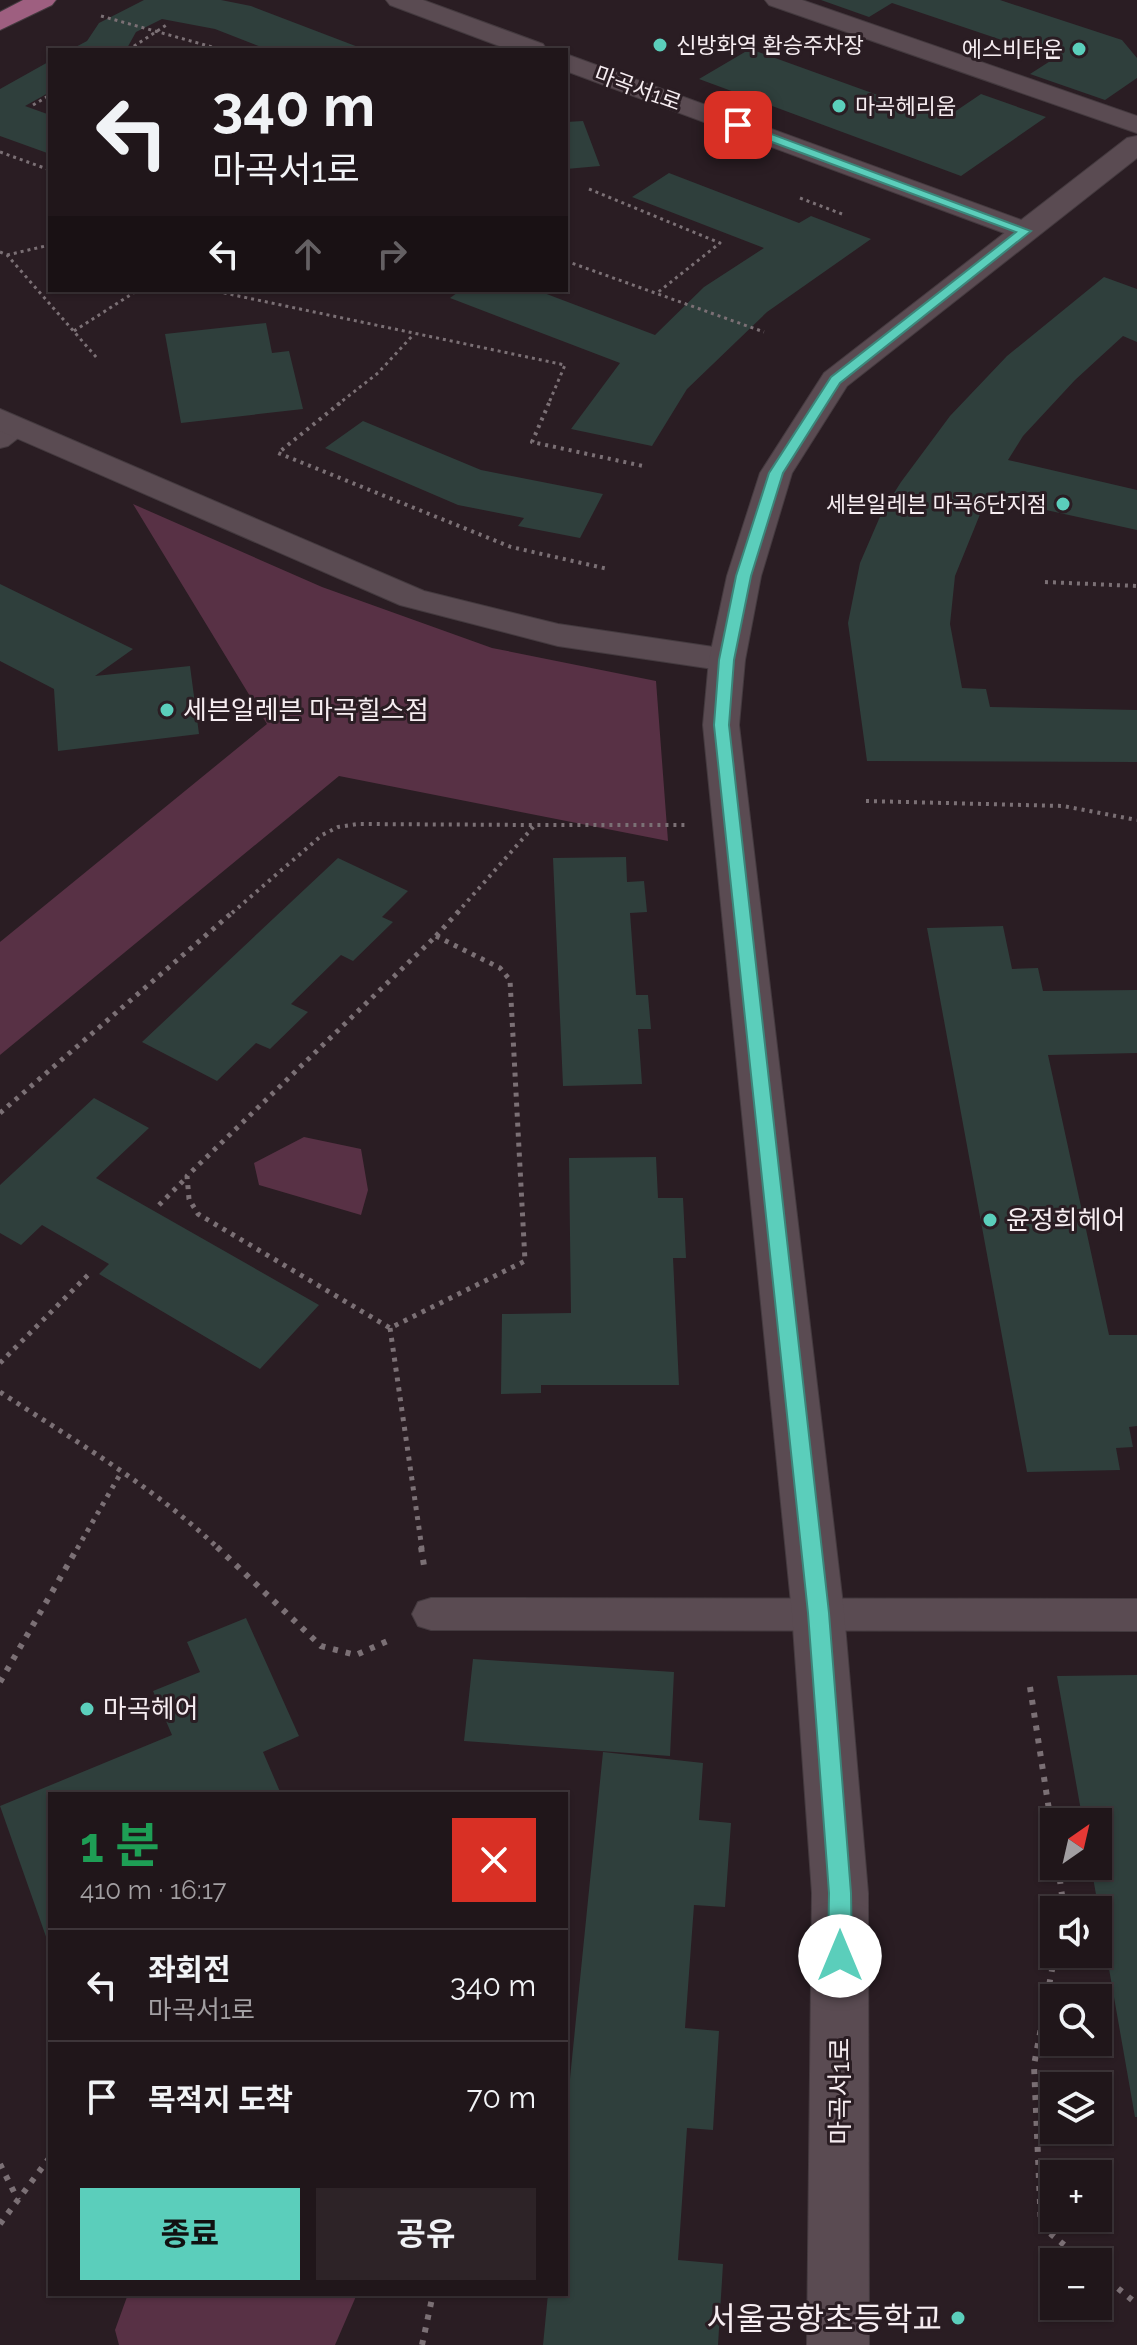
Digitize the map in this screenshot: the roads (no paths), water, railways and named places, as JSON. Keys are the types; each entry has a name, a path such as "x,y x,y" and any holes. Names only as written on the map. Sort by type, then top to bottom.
{"main road":[{"path":"0,22 43,0"}],"street":[{"path":"399,0 529,48"},
{"path":"778,0 1137,125"},
{"name":"마곡서1로","path":"568,63 1025,231"},
{"name":"마곡서1로","path":"838,2345 840,1893 818,1613 721,725 727,660 744,576 776,473 835,380 1137,144"},
{"path":"6,429 412,598 558,635 727,660"}],"lane":[{"path":"418,1623 818,1613 1137,1615"}],"place":[{"name":"신방화역 환승주차장","path":"660,45"},
{"name":"에스비타운","path":"1079,49"},
{"name":"마곡헤리움","path":"839,106"},
{"name":"세븐일레븐 마곡6단지점","path":"1063,504"},
{"name":"세븐일레븐 마곡힐스점","path":"167,710"},
{"name":"윤정희헤어","path":"990,1220"},
{"name":"마곡헤어","path":"87,1709"},
{"name":"서울공항초등학교","path":"958,2318"}]}
